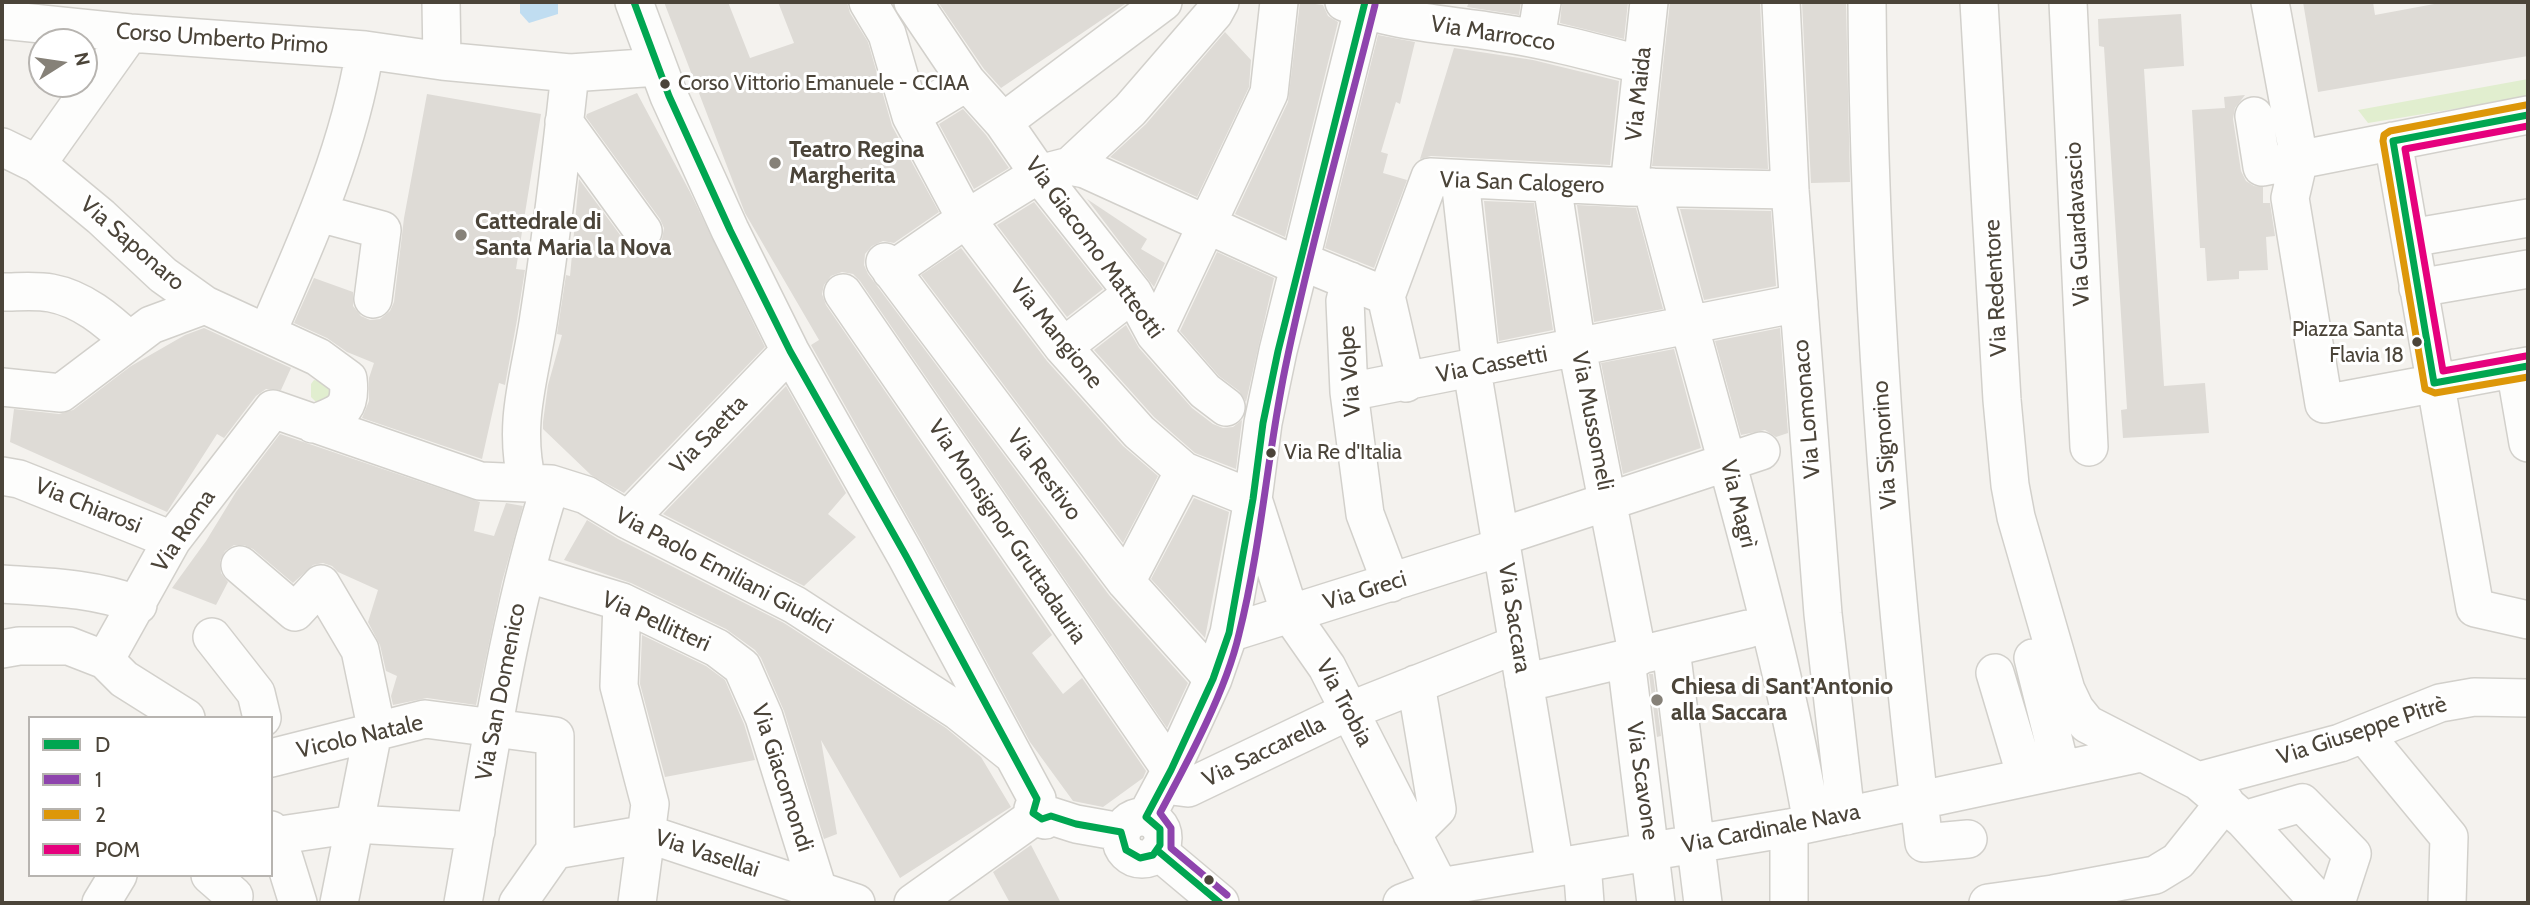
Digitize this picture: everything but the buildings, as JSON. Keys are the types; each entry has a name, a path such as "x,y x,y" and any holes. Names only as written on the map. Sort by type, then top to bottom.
{"street":[{"path":"442,2 442,61"},
{"path":"634,2 658,67 730,230 790,351 906,556 1041,810 1076,824 1142,833 1212,900"},
{"path":"868,2 887,34 911,116 967,82"},
{"name":"Via Giacomo Matteotti","path":"913,2 967,82 1003,122 1055,170 1133,293 1155,334 1205,391 1226,407"},
{"path":"1003,122 1163,2"},
{"path":"966,219 1055,170 1130,110 1214,13 1220,2"},
{"path":"1155,334 1269,93 1279,2"},
{"path":"1536,38 1542,2"},
{"name":"Via Maida","path":"1641,187 1642,65 1649,2"},
{"name":"Via Lomonaco","path":"1781,2 1790,190 1824,614 1816,822"},
{"name":"Via Signorino","path":"1867,2 1868,114 1880,391 1897,602 1924,843 1968,839"},
{"name":"Via Redentore","path":"1979,2 2005,446 2016,517 2038,556"},
{"name":"Via Guardavascio","path":"2068,2 2100,446 2085,2"},
{"path":"2269,2 2299,159 2290,198 2324,404 2522,367 2528,443"},
{"path":"1142,833 1213,679 1229,633 1268,399 1357,5"},
{"name":"Via Marrocco","path":"1357,5 1411,21 1463,14 1536,38 1642,65"},
{"name":"Corso Umberto Primo","path":"23,15 130,33 365,50 442,61 570,73 658,67"},
{"path":"37,164 130,33"},
{"path":"267,333 329,189 356,98 365,50"},
{"path":"539,483 522,460 522,408 538,323 570,73"},
{"path":"2254,116 2262,167 2528,115"},
{"name":"Via Mangione","path":"911,116 966,219 1063,347 1139,432 1184,471 1253,499"},
{"path":"564,122 643,232"},
{"path":"2393,141 2475,608 2528,621"},
{"name":"Via Saponaro","path":"2,147 37,164 102,217 163,275 205,305 318,357 348,379 348,402 341,412 313,424"},
{"path":"1055,170 1085,169 1300,264 1386,296 1406,383"},
{"name":"Via San Calogero","path":"1386,296 1430,177 1552,184 1790,190"},
{"name":"Via Saccara","path":"1460,179 1477,369 1524,683 1546,876 1585,903"},
{"name":"Via Mussomeli","path":"1552,184 1577,348 1607,501 1645,655"},
{"name":"Via Magrì","path":"1641,187 1688,326 1744,456 1799,752 1816,822 1789,903"},
{"path":"319,213 382,230 373,299"},
{"path":"2410,238 2528,218"},
{"name":"Via Restivo","path":"966,219 888,266 1126,582 1213,679"},
{"path":"2418,288 2528,269"},
{"name":"Via Volpe","path":"1350,281 1345,301 1349,392 1365,514 1391,583"},
{"path":"2,292 51,293 81,303 130,341"},
{"name":"Via Monsignor Gruttadauria","path":"844,293 1168,778"},
{"path":"1063,347 1133,293"},
{"name":"Via Redentore","path":"2011,295 2015,384"},
{"name":"Via Cassetti","path":"1349,392 1477,369 1799,303"},
{"path":"2,387 61,393 151,325 205,305"},
{"name":"Via Saetta","path":"628,520 790,351"},
{"name":"Via Paolo Emiliani Giudici","path":"273,409 480,481 539,483 586,495 628,520 795,605 958,710 1013,755"},
{"name":"Via Roma","path":"105,660 172,540 273,409"},
{"name":"Via Greci","path":"1229,633 1391,583 1607,501 1744,456"},
{"path":"1126,582 1184,471"},
{"name":"Via Chiarosi","path":"2,476 19,479 172,540"},
{"name":"Via San Domenico","path":"463,903 492,726 526,573 539,483"},
{"name":"Via Redentore","path":"2030,484 2038,556 2066,690 2075,709 2087,724 2222,801 2320,903"},
{"name":"Via Trobia","path":"1253,499 1290,614 1327,667 1442,896"},
{"path":"2038,556 2015,592 2061,770"},
{"path":"240,565 295,612 321,584 360,650 375,730 339,903"},
{"name":"Via Pellitteri","path":"526,573 622,602 716,648 742,667"},
{"path":"2,584 75,590 122,598 138,605"},
{"path":"622,602 620,686 650,804 637,903"},
{"path":"1524,683 1748,629"},
{"path":"212,637 256,693 262,716"},
{"name":"Via Saccarella","path":"1168,778 1188,788 1349,711 1518,644"},
{"path":"2,649 19,646 69,646 105,660 149,707 179,716"},
{"path":"1645,655 1696,843 1703,903"},
{"name":"Via Scavone","path":"1645,655 1651,851 1656,903"},
{"name":"Via Giacomondi","path":"742,667 764,717 818,890"},
{"path":"1995,673 2026,777"},
{"path":"1412,834 1437,809 1416,684"},
{"name":"Via Giuseppe Pitrè","path":"2222,801 2250,766 2314,751 2440,703 2474,697 2528,698"},
{"name":"Vicolo Natale","path":"273,756 425,719 555,736 555,850"},
{"path":"2364,734 2449,837 2447,903"},
{"name":"Via Cardinale Nava","path":"1402,903 1546,876 1651,851 1816,822 2141,753"},
{"path":"1988,903 2155,875 2178,861 2222,801 2302,803 2352,854 2336,903"},
{"path":"913,903 1041,810"},
{"path":"298,903 273,833 355,824 476,831"},
{"name":"Via Vasellai","path":"555,850 648,834 856,903"},
{"path":"518,903 555,850"},
{"path":"101,903 117,877"},
{"path":"212,877 234,896 232,903"}],"green space":[{"path":"2528,79 2528,97 2368,123 2358,110"},
{"path":"314,380 334,384 338,390 319,405 311,397 311,384"}],"water":[{"path":"520,2 558,2 558,14 529,23 520,13"}],"transit line":[{"name":"D","path":"634,2 669,96 730,230 790,351 906,556 1037,799 1033,813 1042,819 1051,816 1076,824 1121,832 1126,850 1140,858 1153,855 1160,845 1160,829 1146,817 1213,679 1229,633 1253,499 1263,423 1278,351 1365,2"},
{"name":"1","path":"1227,895 1171,848 1171,828 1160,813 1216,702 1239,634 1295,323 1375,5"},
{"name":"2","path":"2526,105 2390,131 2384,135 2383,141 2425,389 2435,393 2528,377"},
{"name":"D","path":"2528,115 2393,141 2434,383 2528,366"},
{"name":"POM","path":"2526,356 2443,371 2405,149 2528,126"},
{"name":"D","path":"1158,851 1220,903"}],"place":[{"name":"Corso Vittorio Emanuele - CCIAA","path":"665,84"},
{"name":"Teatro Regina Margherita","path":"775,163"},
{"name":"Cattedrale di Santa Maria la Nova","path":"461,235"},
{"name":"Piazza Santa Flavia 18","path":"2417,342"},
{"name":"Via Re d'Italia","path":"1271,453"},
{"name":"Chiesa di Sant'Antonio alla Saccara","path":"1657,700"}]}
